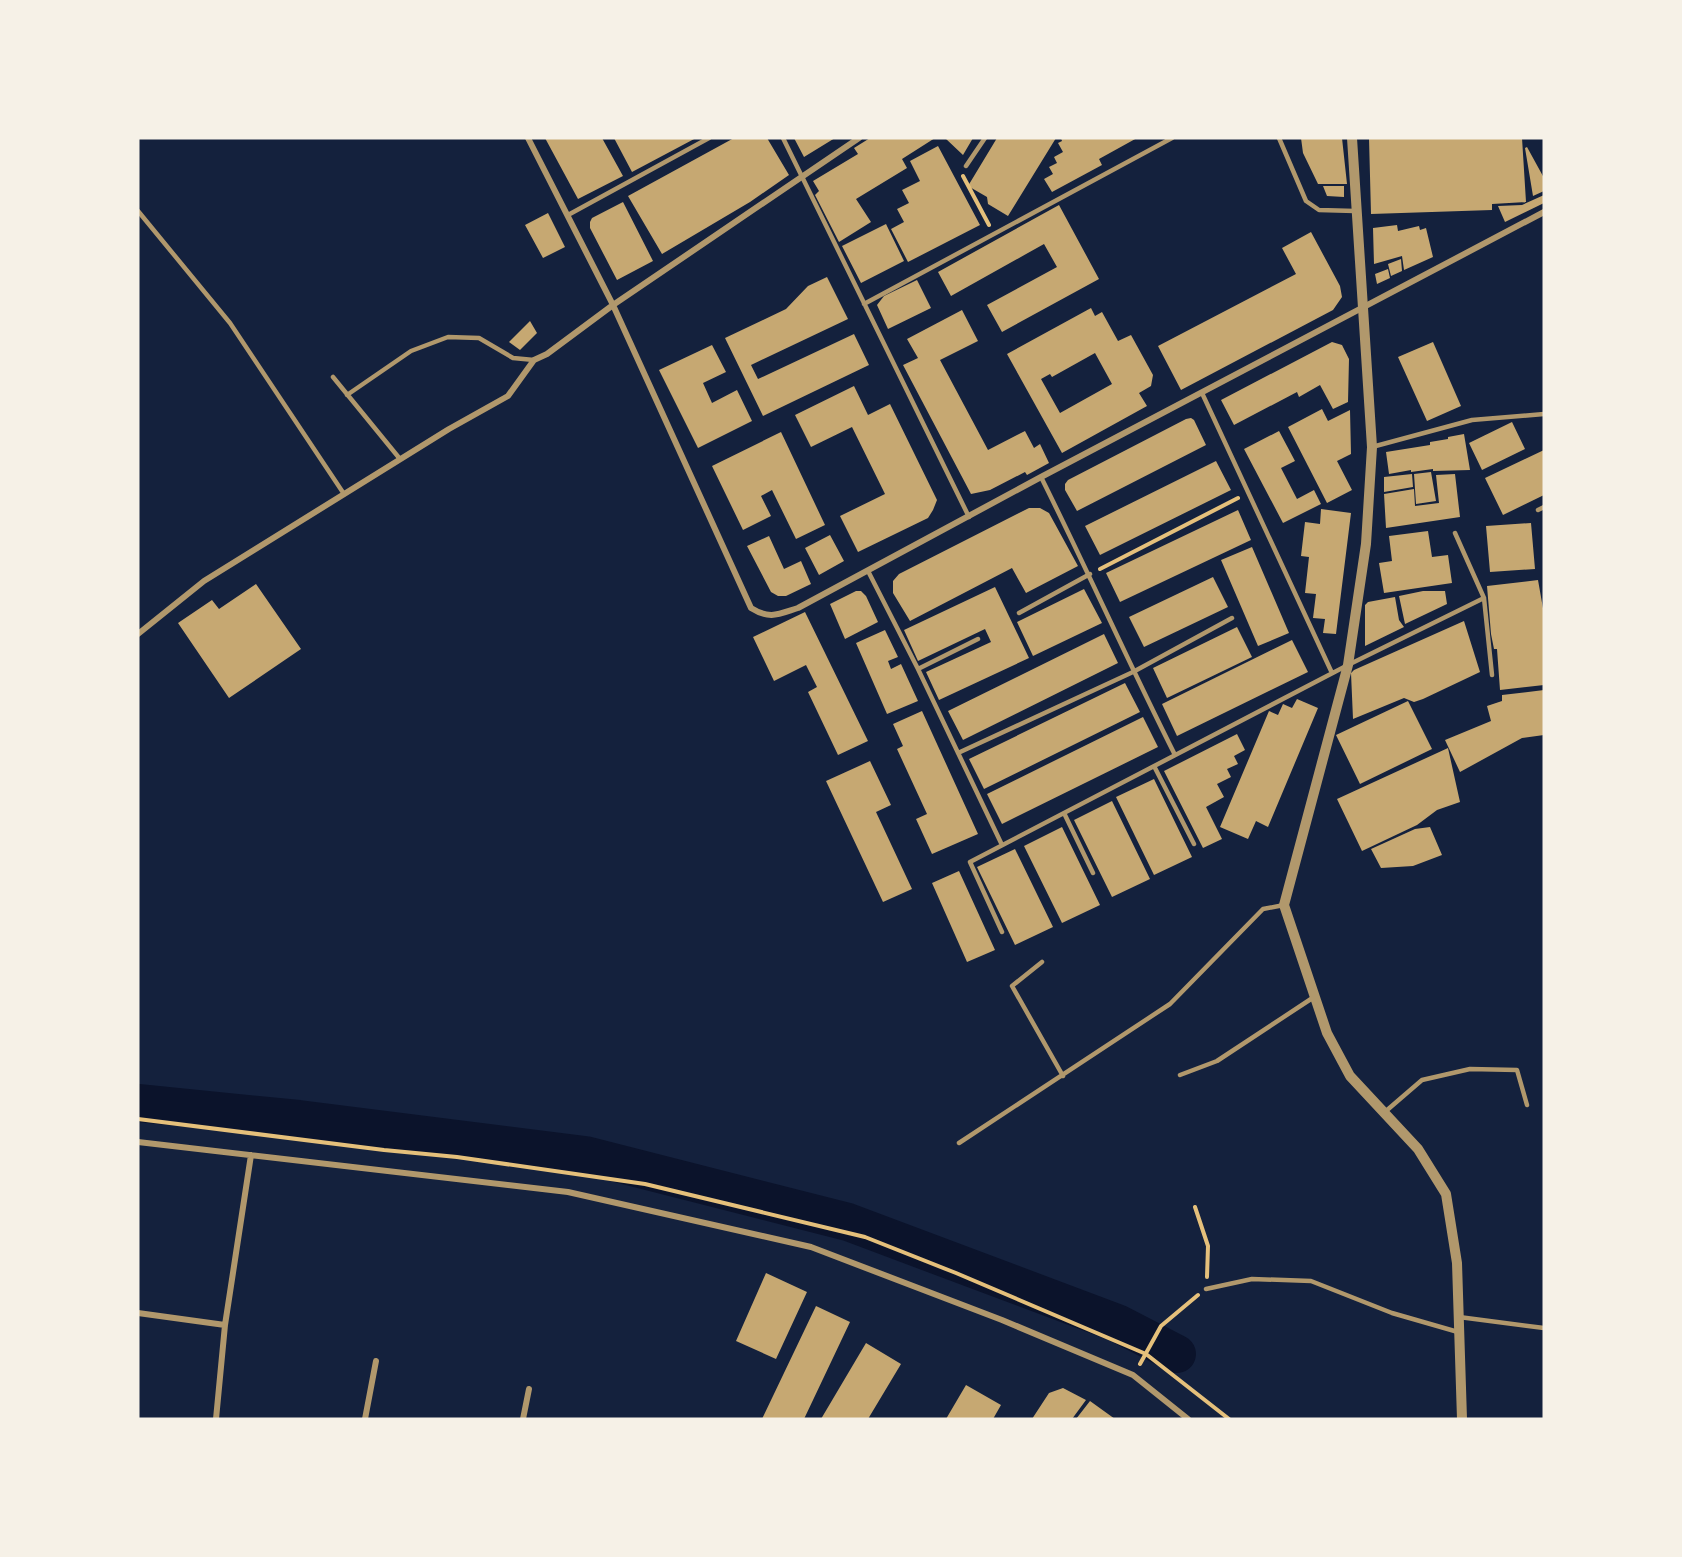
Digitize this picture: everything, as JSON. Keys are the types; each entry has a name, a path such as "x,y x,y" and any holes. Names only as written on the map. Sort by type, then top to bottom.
{"street":[{"path":"528,138 613,305 751,608 762,615 774,616 798,608 1544,212"},
{"path":"138,634 204,581 449,429 508,396 534,360 547,354 613,305 859,138"},
{"path":"1352,138 1372,447 1366,544 1348,665 1284,905 1327,1033 1350,1076 1418,1149 1446,1194 1456,1263 1462,1419"},
{"path":"138,1142 568,1192 812,1247 1002,1320 1133,1375 1188,1419"},
{"path":"216,1419 225,1325 252,1155"},
{"path":"138,1313 225,1325"},
{"path":"365,1419 376,1361"},
{"path":"523,1419 529,1389"}],"lane":[{"path":"568,216 709,138"},
{"path":"783,138 969,517"},
{"path":"966,166 985,138"},
{"path":"864,304 1172,138"},
{"path":"1279,138 1306,201 1319,210 1357,211"},
{"path":"138,211 230,323 344,494"},
{"path":"347,395 411,351 448,337 479,338 513,358 534,360"},
{"path":"333,377 400,459"},
{"path":"1202,393 1332,673"},
{"path":"1372,447 1472,420 1544,414"},
{"path":"1041,477 1090,574 1133,672 1175,755"},
{"path":"1455,533 1485,598 1492,675"},
{"path":"868,571 918,669 1002,845"},
{"path":"1019,613 1090,574"},
{"path":"1002,932 970,862 1332,673 1485,598"},
{"path":"958,753 1133,672 1232,618"},
{"path":"918,669 978,639"},
{"path":"1154,766 1194,844"},
{"path":"1064,813 1093,873"},
{"path":"959,1143 1170,1004 1263,909 1284,905"},
{"path":"1042,962 1012,986 1063,1076"},
{"path":"1180,1075 1217,1061 1314,997"},
{"path":"1384,1113 1422,1080 1470,1069 1517,1070 1527,1105"},
{"path":"1206,1288 1252,1279 1311,1281 1392,1312 1460,1333"},
{"path":"1459,1317 1544,1328"}],"path":[{"path":"966,166 961,173 994,234"},
{"path":"1090,574 1249,493"},
{"path":"1149,1349 1161,1326 1206,1288 1208,1246 1195,1207"}],"building":[{"path":"545,138 602,138 623,176 578,199"},
{"path":"614,138 696,138 632,172"},
{"path":"734,138 767,138 789,175 750,202 662,254 628,196"},
{"path":"794,138 835,138 804,157"},
{"path":"870,138 935,138 902,159 907,168 856,199 871,222 839,242 815,195 819,191 813,181 858,154 854,148"},
{"path":"945,138 973,138 963,155"},
{"path":"997,138 1056,138 1008,216 988,204 987,197 968,186"},
{"path":"1061,138 1137,138 1099,159 1102,165 1052,192 1044,179 1053,174 1049,167 1057,163 1054,157 1063,152 1058,143 1062,141"},
{"path":"1301,138 1342,138 1347,184 1318,184 1303,153"},
{"path":"1369,138 1522,138 1526,202 1492,204 1492,210 1371,214"},
{"path":"938,146 980,225 908,262 891,229 904,222 897,209 909,203 902,190 920,181 910,161"},
{"path":"1527,147 1544,178 1544,191 1533,196 1525,148"},
{"path":"1323,186 1344,186 1344,197 1327,196"},
{"path":"1544,195 1544,203 1505,222 1498,206 1522,205"},
{"path":"623,202 653,261 617,280 590,228 590,222 592,218"},
{"path":"1059,205 1099,279 1002,332 987,305 1057,267 1044,244 951,296 938,272"},
{"path":"548,213 565,247 543,258 525,225"},
{"path":"886,224 904,261 861,283 842,246"},
{"path":"1397,225 1398,231 1419,226 1420,230 1426,228 1433,257 1404,270 1402,256 1374,264 1373,228"},
{"path":"1311,232 1340,286 1342,297 1333,310 1181,390 1158,346 1296,274 1282,248"},
{"path":"1401,259 1402,271 1391,276 1388,264"},
{"path":"1388,269 1390,278 1377,284 1375,274"},
{"path":"827,277 848,319 751,365 758,379 854,334 869,365 763,416 725,338 786,309 808,286"},
{"path":"917,280 931,308 888,329 877,305 884,296"},
{"path":"1091,308 1095,316 1102,312 1118,341 1131,335 1153,375 1151,386 1139,393 1147,406 1062,453 1007,354","holes":["1095,353 1112,384 1060,413 1041,379 1050,374 1052,377"]},
{"path":"962,310 978,341 940,360 988,450 1025,431 1034,448 1040,444 1049,463 1027,475 1025,472 990,490 971,494 903,365 918,358 907,339"},
{"path":"530,321 537,333 520,350 509,342"},
{"path":"1332,342 1342,345 1349,359 1348,402 1333,409 1320,385 1299,397 1297,392 1234,425 1221,400"},
{"path":"1433,342 1461,406 1427,421 1398,357"},
{"path":"712,345 726,372 703,383 712,403 737,390 752,421 698,448 659,370"},
{"path":"854,386 868,415 890,404 937,500 928,518 858,552 840,516 885,494 852,427 811,447 795,415"},
{"path":"1322,409 1328,421 1350,410 1351,454 1337,461 1352,490 1327,503 1288,427"},
{"path":"1191,418 1206,445 1077,511 1065,490 1068,480"},
{"path":"1512,422 1525,449 1482,470 1469,443"},
{"path":"1279,431 1295,461 1281,468 1297,499 1314,490 1321,504 1283,523 1244,449"},
{"path":"781,432 825,525 796,539 772,490 761,496 771,516 743,530 712,466"},
{"path":"1464,434 1470,470 1433,471 1433,469 1411,472 1411,470 1389,474 1386,452 1430,445 1430,442"},
{"path":"1544,450 1544,495 1503,515 1485,478"},
{"path":"1216,461 1231,490 1100,555 1085,526"},
{"path":"1431,472 1436,501 1416,504 1414,474"},
{"path":"1412,474 1413,487 1384,492 1384,477"},
{"path":"1455,474 1460,517 1386,528 1384,494 1414,489 1415,506 1439,503 1436,475"},
{"path":"1029,508 1040,508 1049,513 1078,566 1026,593 1012,568 910,621 893,593 893,581 899,574"},
{"path":"1321,509 1351,513 1336,634 1323,633 1325,619 1313,618 1316,594 1305,593 1309,557 1301,556 1305,522 1320,524"},
{"path":"1238,510 1251,540 1120,602 1106,573"},
{"path":"1531,523 1535,569 1490,572 1486,526"},
{"path":"1428,531 1432,557 1448,555 1452,583 1384,593 1379,563 1392,561 1389,536"},
{"path":"830,535 844,561 819,575 805,548"},
{"path":"769,536 784,569 801,561 811,584 786,596 778,596 771,592 747,546"},
{"path":"1252,547 1289,633 1258,646 1221,560"},
{"path":"1213,577 1228,607 1144,647 1129,617"},
{"path":"1538,580 1544,614 1544,685 1500,690 1497,649 1494,649 1491,634 1487,586"},
{"path":"256,584 301,649 229,698 178,623 212,600 219,609"},
{"path":"995,587 1029,658 939,700 926,672 991,642 985,629 918,661 904,630"},
{"path":"1084,589 1102,623 1033,656 1017,622"},
{"path":"856,591 861,591 866,596 878,622 845,639 830,604"},
{"path":"1423,591 1445,591 1447,604 1405,624 1399,596"},
{"path":"1395,597 1399,620 1404,627 1365,646 1365,605 1368,602"},
{"path":"805,612 868,741 838,755 808,692 817,687 806,665 774,681 753,637"},
{"path":"1464,621 1480,672 1423,699 1414,702 1404,698 1353,719 1351,673 1354,670"},
{"path":"1237,627 1252,657 1167,698 1153,668"},
{"path":"885,630 898,657 888,661 891,669 901,664 918,701 887,714 856,643"},
{"path":"1104,634 1118,663 963,740 948,711"},
{"path":"1292,640 1308,672 1177,736 1162,704"},
{"path":"1125,683 1140,712 984,789 969,759"},
{"path":"1544,690 1544,735 1522,738 1460,772 1445,740 1491,721 1487,706 1502,701 1502,695"},
{"path":"1297,699 1318,708 1268,827 1256,821 1248,839 1220,827 1269,711 1278,715 1283,704 1292,708"},
{"path":"1408,701 1432,749 1360,784 1336,735"},
{"path":"922,711 978,834 932,854 916,819 927,814 897,749 903,746 893,724"},
{"path":"1143,717 1158,747 1002,824 987,794"},
{"path":"1237,734 1245,750 1234,756 1238,764 1227,769 1231,777 1217,784 1224,797 1206,807 1222,839 1203,848 1164,771"},
{"path":"1448,748 1460,802 1437,810 1417,825 1362,851 1337,799"},
{"path":"870,761 891,805 876,812 912,889 883,902 826,781"},
{"path":"1154,779 1192,857 1154,875 1116,797"},
{"path":"1112,801 1150,879 1112,897 1074,820"},
{"path":"1062,827 1100,905 1062,923 1024,846"},
{"path":"1430,827 1442,855 1413,866 1381,868 1371,849 1415,829"},
{"path":"1015,849 1053,927 1015,945 977,867"},
{"path":"959,871 995,950 967,962 932,883"},
{"path":"766,1273 807,1292 776,1359 736,1341"},
{"path":"816,1306 850,1322 804,1419 762,1419"},
{"path":"866,1343 901,1364 868,1419 821,1419"},
{"path":"966,1385 1001,1405 993,1419 946,1419"},
{"path":"1063,1388 1086,1400 1072,1419 1032,1419 1049,1393"},
{"path":"1090,1401 1115,1419 1076,1419"}],"waterway":[{"path":"138,1103 299,1119 585,1155 848,1222 1117,1323 1177,1354"}]}
